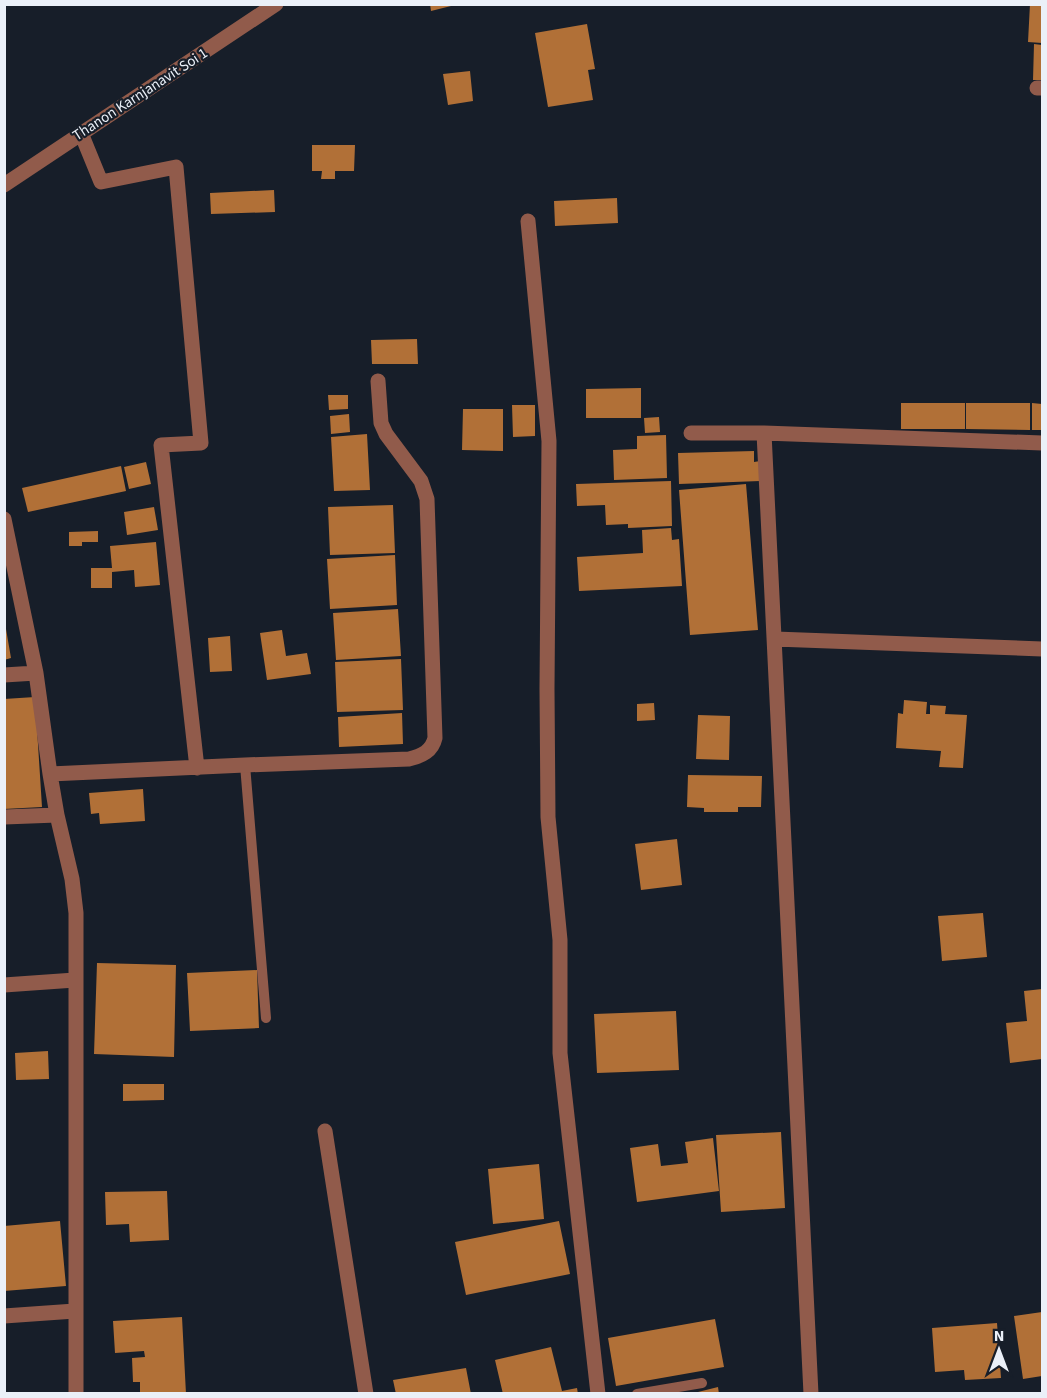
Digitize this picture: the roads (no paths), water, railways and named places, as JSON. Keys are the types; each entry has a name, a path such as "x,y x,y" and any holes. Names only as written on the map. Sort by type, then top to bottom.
{"street":[{"name":"Thanon Karnjanavit Soi 1","path":"4,185 276,4"},
{"path":"81,133 101,182 176,168 201,443 161,445 197,768"},
{"path":"528,221 549,441 548,817 560,940 560,1053 598,1394"},
{"path":"50,774 409,759 426,753 433,746 427,499 421,481 386,434 381,423 378,381"},
{"path":"691,433 764,433 1042,443"},
{"path":"764,433 811,1394"},
{"path":"4,519 36,673 57,815 74,888 76,913 76,1394"},
{"path":"775,639 1042,649"},
{"path":"4,675 36,673"},
{"path":"4,817 57,815"},
{"path":"4,985 75,980"},
{"path":"325,1131 366,1394"},
{"path":"4,1316 75,1311"}],"lane":[{"path":"245,765 267,1018"},
{"path":"637,1394 702,1383"}]}
